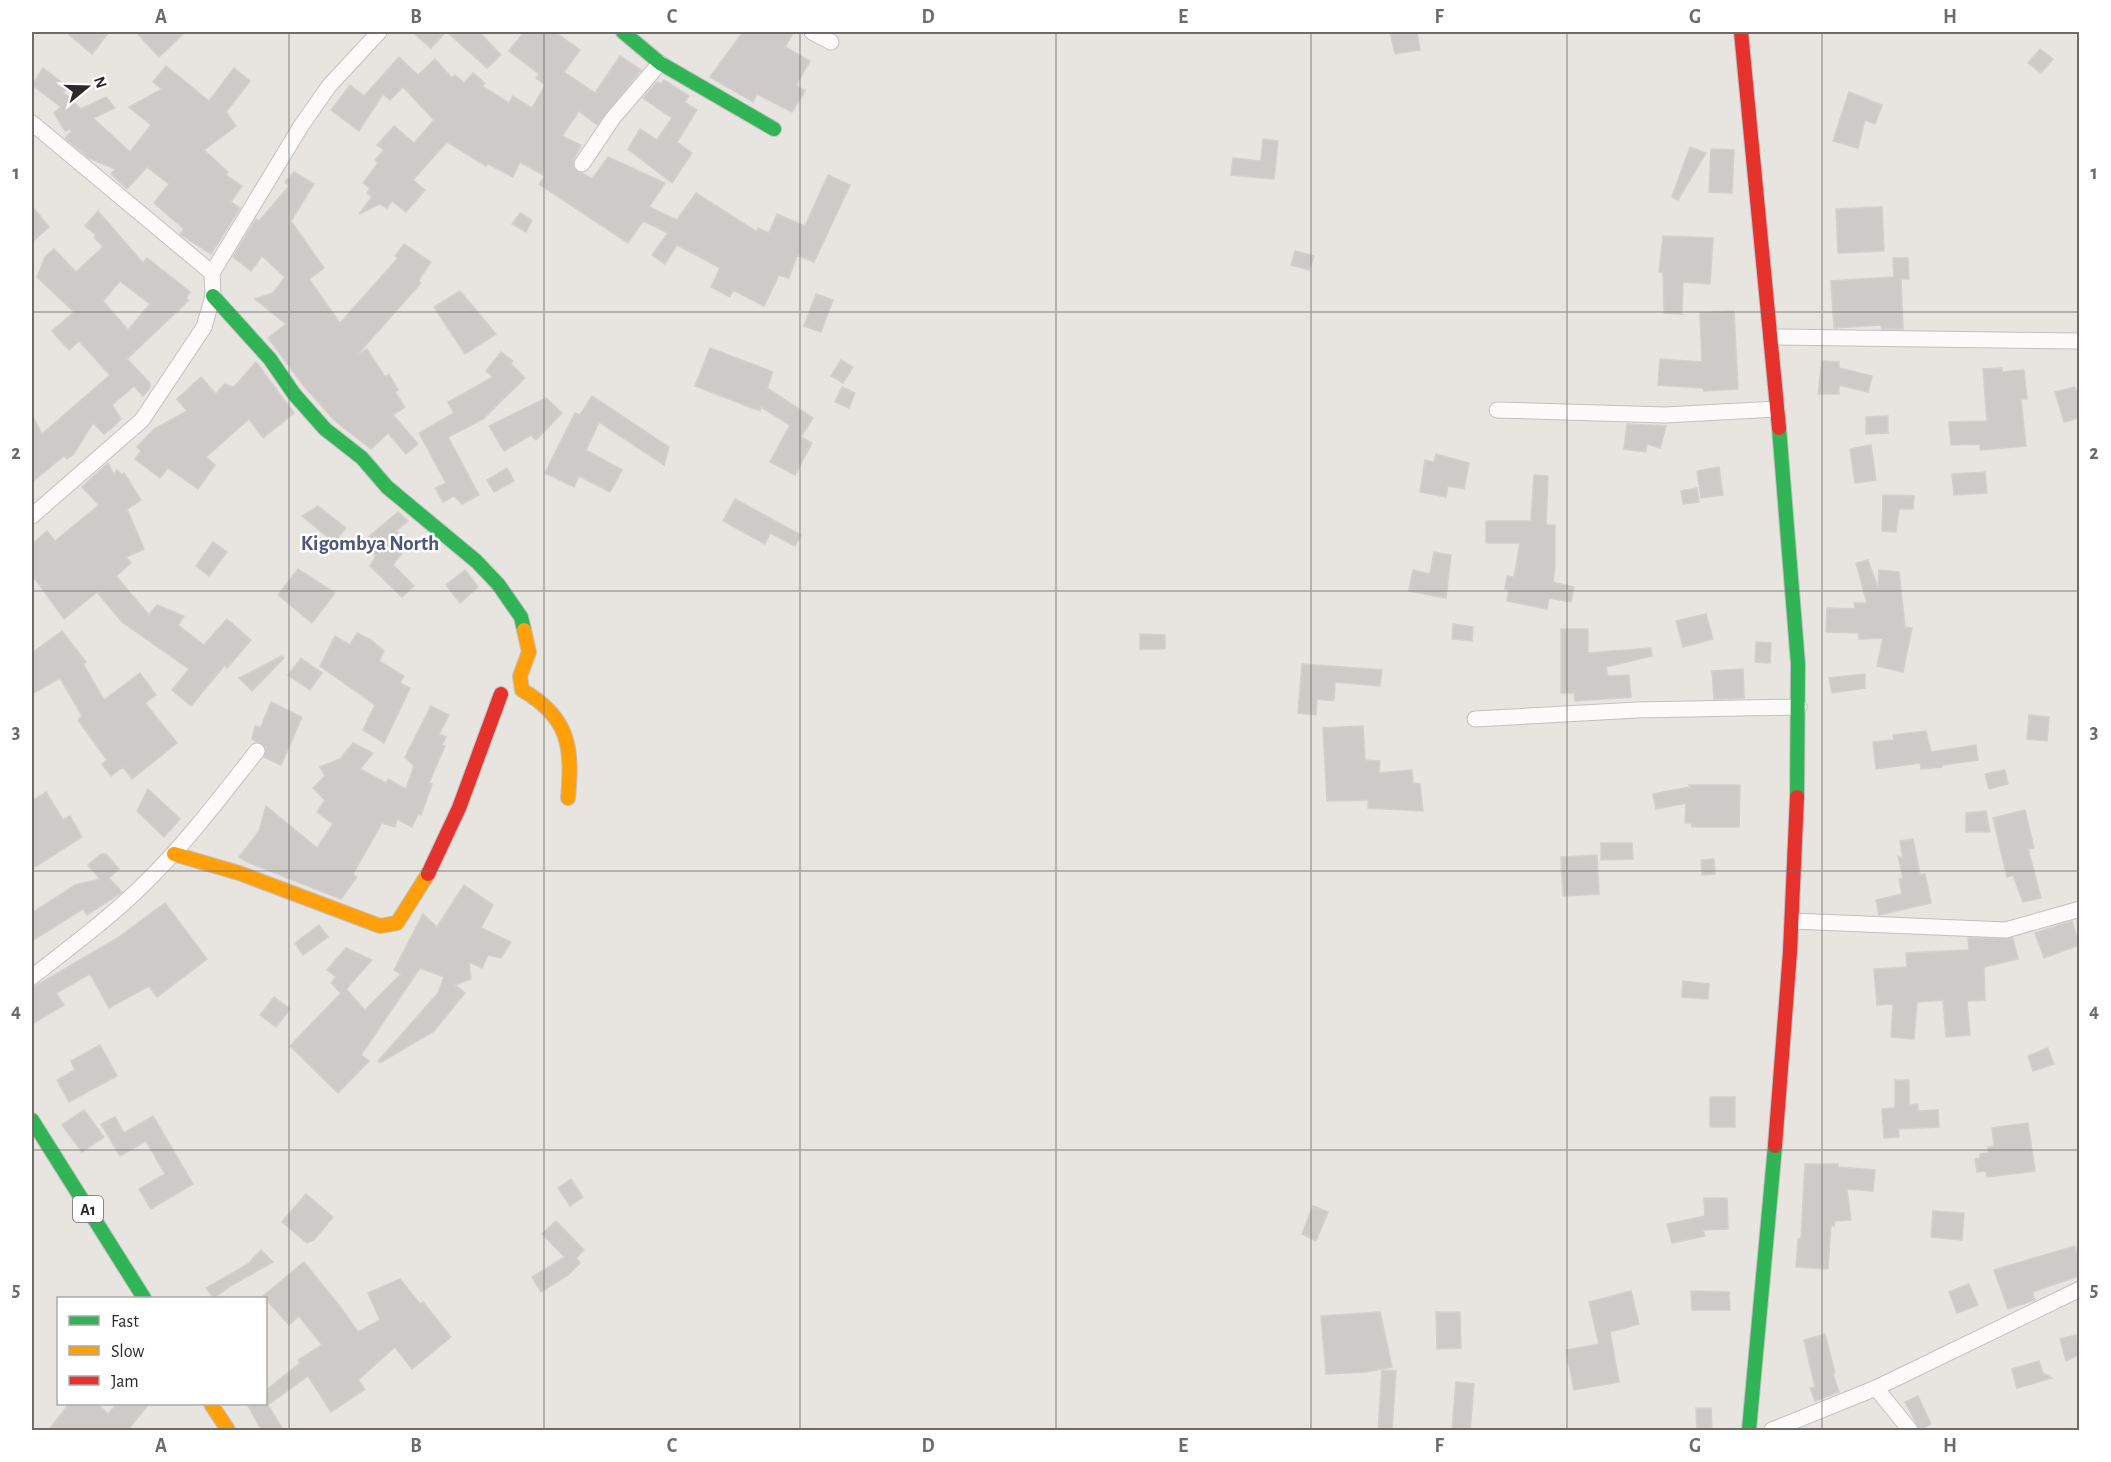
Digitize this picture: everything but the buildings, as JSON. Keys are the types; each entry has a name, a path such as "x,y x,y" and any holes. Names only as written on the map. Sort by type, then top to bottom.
{"main road":[{"path":"623,32 660,63 774,129"},
{"path":"1741,32 1772,337 1798,664 1799,707 1798,832 1793,921 1749,1431"},
{"path":"213,296 270,359 294,394 325,429 362,458 387,486 476,561 504,592 521,617 529,652 520,676 522,690 537,698 567,734 572,764 568,798"},
{"path":"174,854 239,873 322,906 381,926 397,923 432,867 459,808 501,694"},
{"name":"A1","path":"32,1120 143,1297"},
{"path":"212,1405 228,1431"}],"street":[{"path":"32,516 142,420 204,327 213,296 212,273 329,86 379,32"},
{"path":"812,32 831,42"},
{"path":"582,164 613,118 660,63"},
{"path":"32,123 212,273"},
{"path":"1772,337 2079,341"},
{"path":"1497,410 1665,415 1777,409"},
{"path":"1474,719 1636,710 1799,707"},
{"path":"32,977 126,902 174,854 257,751"},
{"path":"1793,921 2006,930 2079,909"},
{"path":"1772,1431 1876,1388 2079,1289"},
{"path":"1876,1388 1910,1431"}],"traffic: fast":[{"path":"623,32 660,63 774,129"},
{"path":"213,296 270,359 294,394 325,429 362,458 387,487 476,561 498,584 521,617 524,630"},
{"path":"1779,428 1798,664 1797,797"},
{"path":"32,1120 143,1297"},
{"path":"1749,1430 1775,1146"}],"traffic: slow":[{"path":"524,630 529,652 520,676 522,690 538,700 559,723 570,763 568,798"},
{"path":"174,854 239,873 380,926 397,923 428,874"},
{"path":"212,1405 228,1430"}],"traffic: jam":[{"path":"1741,32 1779,428"},
{"path":"428,874 459,808 501,694"},
{"path":"1775,1146 1790,952 1797,797"}],"district":[{"name":"Kigombya North","path":"370,543"}]}
